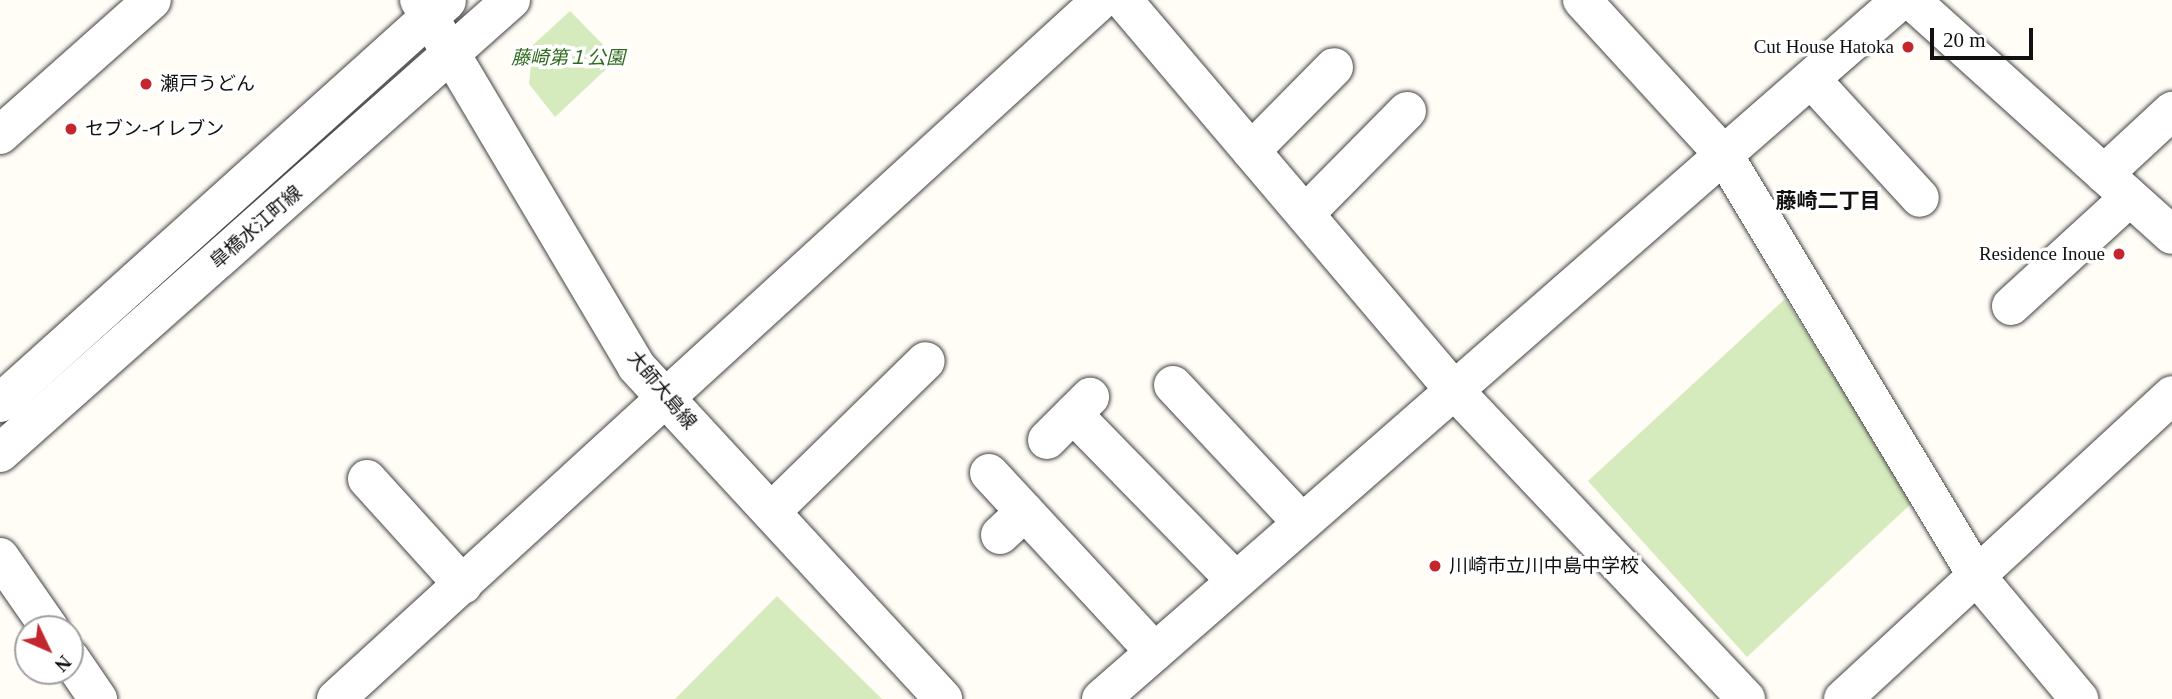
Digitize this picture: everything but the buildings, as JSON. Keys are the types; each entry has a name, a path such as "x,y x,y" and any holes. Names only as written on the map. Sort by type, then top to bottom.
{"street":[{"path":"0,135 152,0"},
{"name":"皐橋水江町線","path":"0,453 510,0"},
{"path":"337,699 667,400 1101,0"},
{"path":"1123,0 1454,390 1746,699"},
{"path":"1582,0 1724,155 1978,578 2079,699"},
{"path":"1101,699 1901,0"},
{"path":"1911,0 2172,235"},
{"name":"皐橋水江町線","path":"0,403 433,6"},
{"name":"大師大島線","path":"433,6 453,53 636,366 943,699"},
{"path":"1251,151 1334,66"},
{"path":"1811,79 1920,198"},
{"path":"1305,214 1407,111"},
{"path":"2011,306 2117,185 2172,111"},
{"path":"771,512 926,361"},
{"path":"1173,385 1302,523"},
{"path":"1843,699 1956,593 1978,578 2172,395"},
{"path":"1047,440 1083,404 1236,582"},
{"path":"989,473 1012,523 1155,652"},
{"path":"367,479 463,585"},
{"path":"0,556 40,615"}],"green space":[{"name":"藤崎第１公園","path":"570,11 617,59 555,117 529,84 533,45"},
{"path":"1785,299 1913,502 1747,657 1588,481"},
{"path":"777,596 882,699 675,699"}],"place":[{"name":"Cut House Hatoka","path":"1908,47"},
{"name":"瀬戸うどん","path":"146,84"},
{"name":"セブン-イレブン","path":"71,129"},
{"name":"Residence Inoue","path":"2119,254"},
{"name":"川崎市立川中島中学校","path":"1435,566"}],"district":[{"name":"藤崎二丁目","path":"1828,201"}]}
